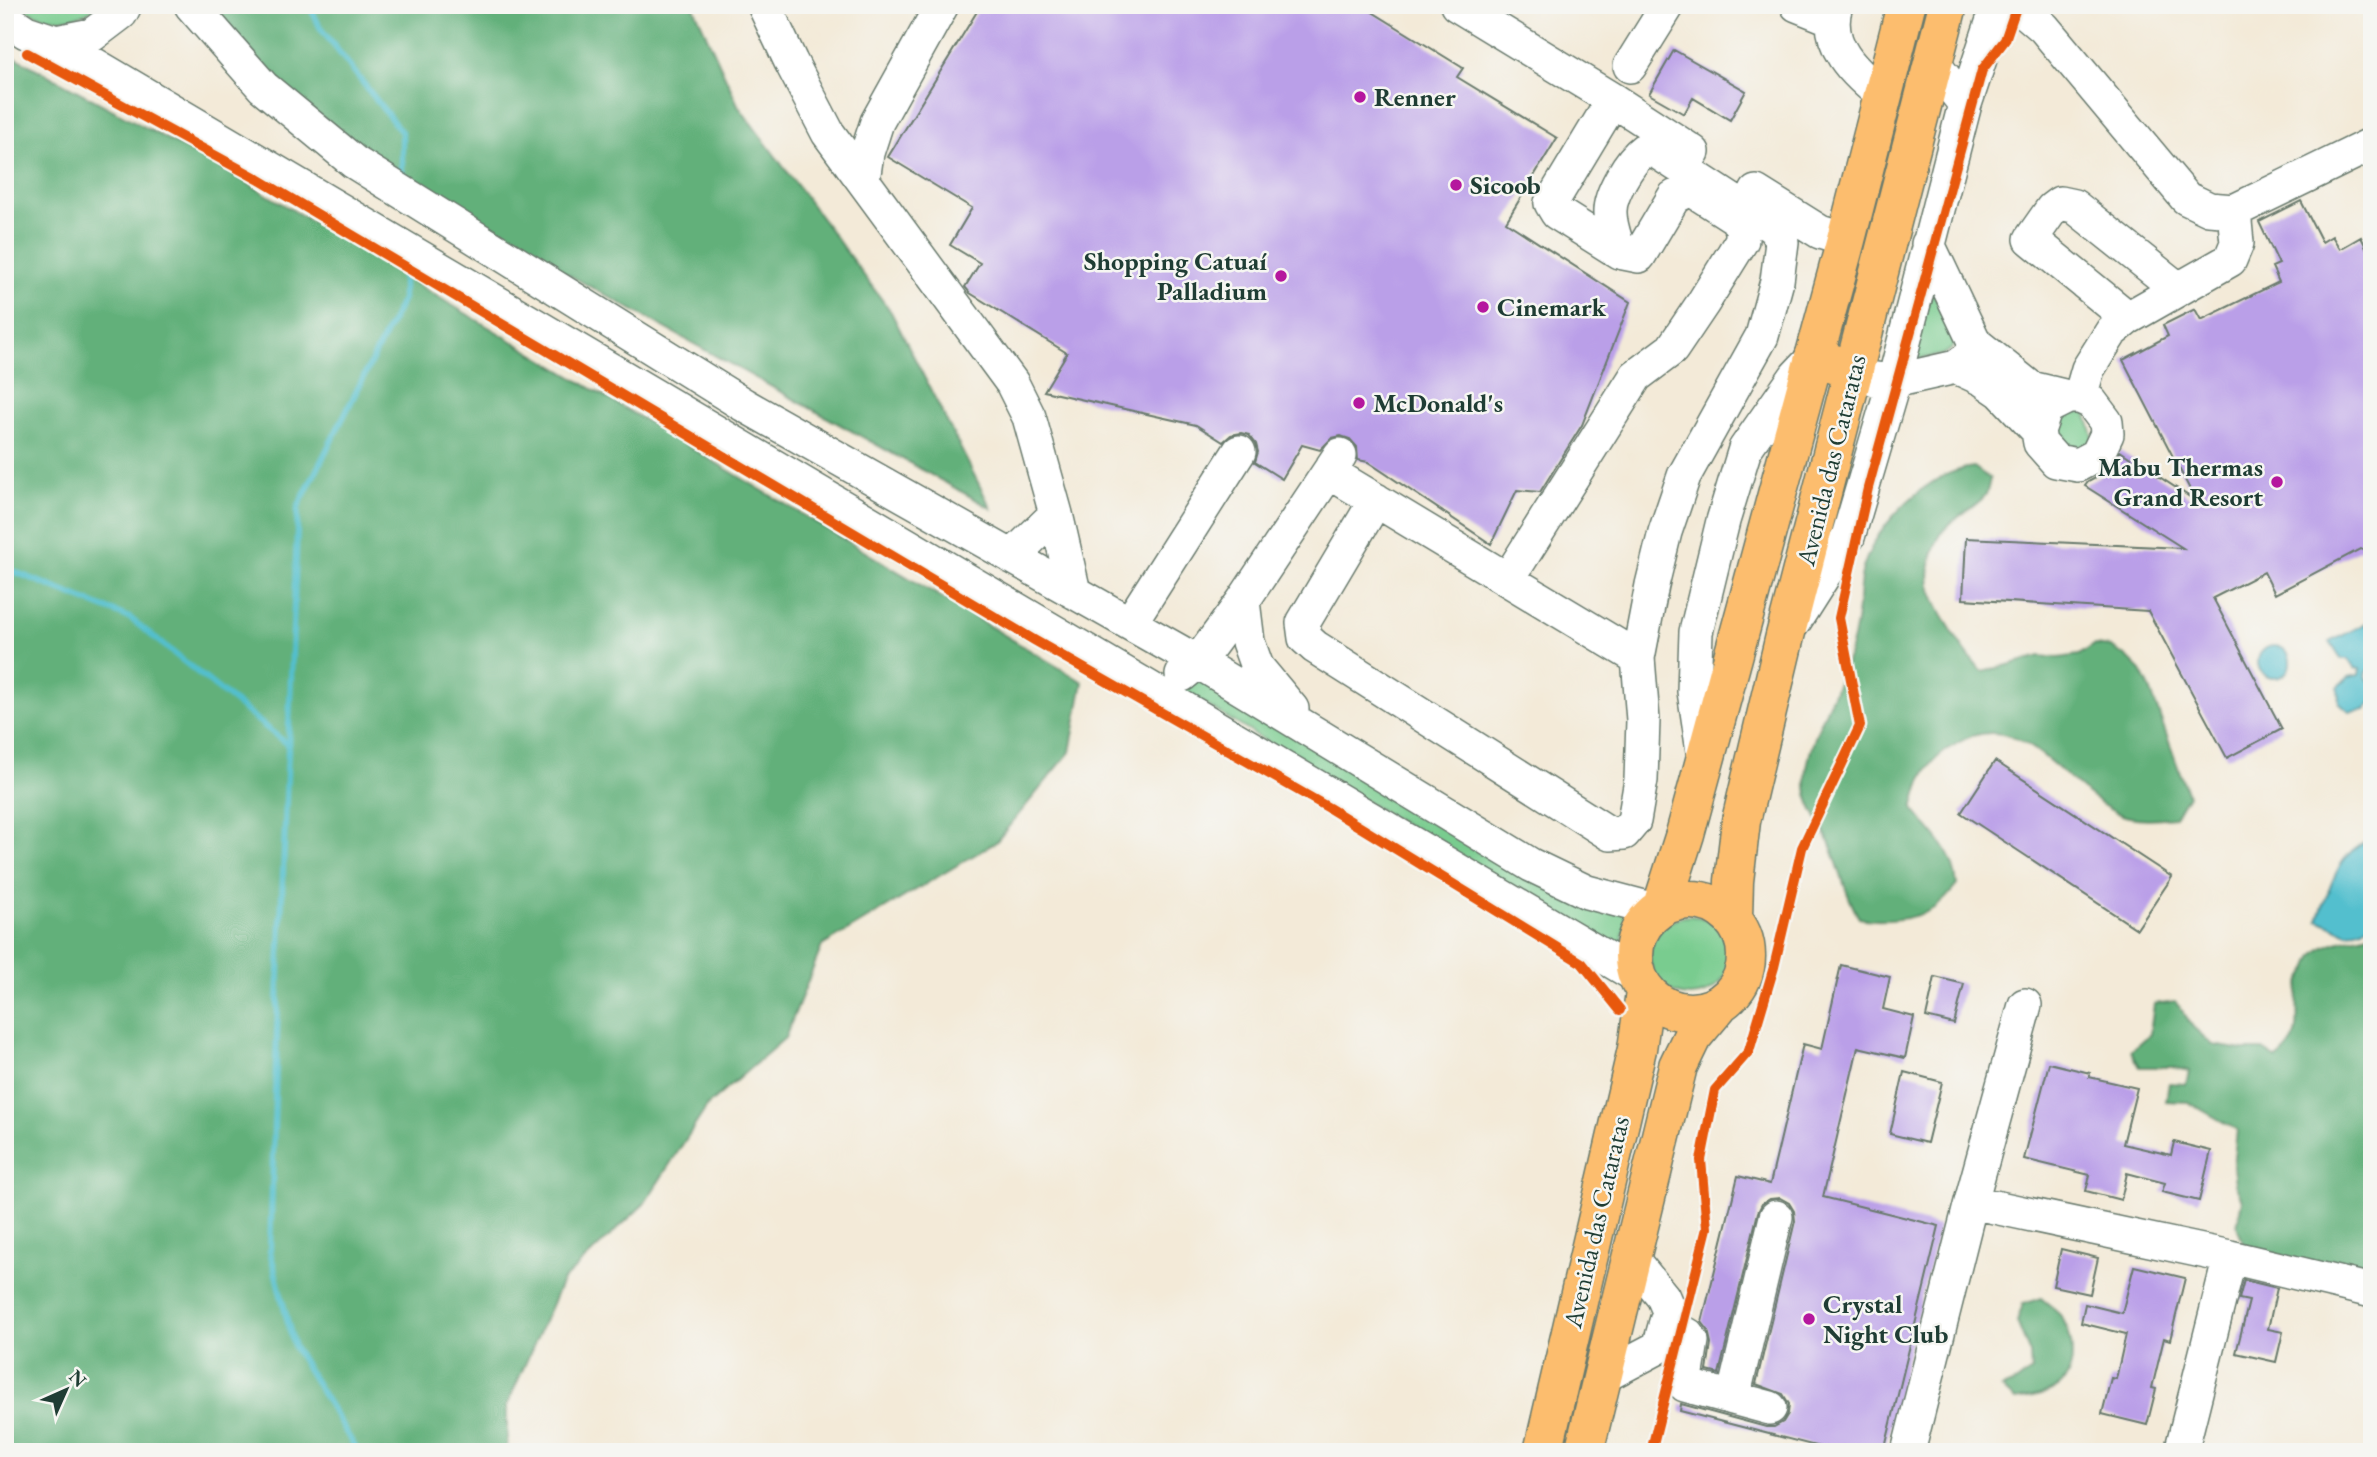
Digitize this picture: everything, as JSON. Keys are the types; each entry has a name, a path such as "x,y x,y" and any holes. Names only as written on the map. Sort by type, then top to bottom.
{"main road":[{"name":"Avenida das Cataratas","path":"1658,908 1685,834 1846,240 1906,5"},
{"name":"Avenida das Cataratas","path":"1733,919 1741,821 1785,636 1948,5"},
{"path":"1814,357 1854,371"},
{"path":"1696,899 1710,902 1733,919 1746,945 1747,959 1739,986 1718,1006 1691,1014 1676,1012 1640,983 1633,946 1645,920 1658,908 1696,899"},
{"name":"Avenida das Cataratas","path":"1543,1452 1637,1049 1640,983"},
{"name":"Avenida das Cataratas","path":"1584,1452 1678,1066 1692,1037 1718,1006"}],"street":[{"path":"56,42 92,35 121,13 125,5"},
{"path":"191,5 263,87 354,162 744,405 1198,662 1531,865 1587,892 1658,908"},
{"path":"764,5 828,132 1012,383 1029,416 1074,592"},
{"path":"863,180 867,153 877,122 942,5"},
{"path":"1457,5 1613,100 1800,221 1820,232 1846,240"},
{"path":"1630,66 1668,5"},
{"path":"1797,5 1834,12 1835,42 1854,71 1884,97"},
{"path":"1785,636 1847,537 1894,382 1965,104 1998,5"},
{"path":"2009,5 2022,9 2044,28 2186,198 2209,209 2234,211 2369,151"},
{"path":"5,18 26,32 56,42 1048,627 1640,983"},
{"path":"1933,63 1965,104"},
{"path":"1508,579 1636,376 1672,349 1742,240 1742,226 1733,216 1691,189 1674,197 1639,256 1619,252 1557,213 1552,203 1613,100"},
{"path":"1376,500 1303,624 1305,638 1315,647 1610,834 1623,833 1634,821 1642,780 1643,720 1638,658 1665,533 1684,477 1762,336 1777,281 1782,242 1774,228 1657,152 1644,150 1636,156 1611,197 1610,214 1619,252"},
{"path":"2128,318 2031,239 2052,209 2060,203 2074,206 2178,289"},
{"path":"1854,371 1864,377 1894,382 1965,355 2031,388 2074,397 2091,402 2106,422 2107,434 2097,455 2078,465 2056,461 2040,443 2038,431 2046,408 2074,397 2112,331 2128,318 2230,260 2237,243 2234,211"},
{"path":"1928,244 1965,355 1982,379 2001,392 2038,431"},
{"path":"1130,623 1239,452"},
{"path":"1048,627 1089,644 1162,683 1176,681 1198,662 1243,601 1334,463 1376,500 1638,658"},
{"path":"1012,557 1056,514"},
{"path":"1243,601 1248,642 1257,667 1309,730"},
{"path":"1908,1452 1971,1202 2025,1005"},
{"path":"1971,1202 2372,1291"},
{"path":"1733,1398 1776,1217"},
{"path":"1602,1377 1660,1337 1669,1311 1663,1297 1631,1258"},
{"path":"2181,1452 2230,1258"},
{"path":"1660,1337 1688,1364 1685,1385 1770,1408"}],"green space":[{"path":"18,5 100,5 80,16 59,19 38,15"},
{"path":"211,5 693,5 739,107 891,312 991,508 466,218 259,73"},
{"path":"5,52 234,175 1083,682 1070,752 996,842 822,946 785,1038 708,1105 644,1204 562,1281 507,1405 507,1452 5,1452"},
{"path":"1926,281 1934,293 1955,343 1945,353 1919,359 1915,358"},
{"path":"2061,411 2086,412 2095,443 2061,453 2049,424"},
{"path":"1974,467 1990,479 1987,492 1978,503 1949,524 1934,548 1929,571 1933,594 1960,644 1983,672 2040,656 2059,658 2079,655 2094,645 2111,647 2127,657 2141,671 2150,689 2188,795 2175,817 2128,817 2102,804 2023,742 2002,734 1980,734 1956,744 1931,764 1922,779 1913,809 1947,852 1957,885 1937,906 1926,912 1887,920 1859,918 1828,839 1808,799 1806,785 1810,755 1850,651 1861,575 1871,549 1893,516 1923,489 1940,478"},
{"path":"1198,679 1630,910 1623,935 1623,957 1183,691"},
{"path":"1690,916 1705,919 1718,928 1727,941 1730,956 1727,971 1718,984 1705,993 1690,996 1675,993 1662,984 1653,971 1650,956 1653,941 1662,928 1675,919"},
{"path":"2372,933 2372,1283 2244,1245 2237,1226 2242,1200 2235,1184 2233,1166 2237,1130 2188,1102 2166,1101 2169,1083 2186,1084 2189,1071 2172,1067 2140,1067 2131,1051 2150,1034 2154,1004 2176,1001 2193,1027 2213,1045 2263,1050 2277,1059 2287,1050 2296,1034 2299,986 2314,955 2332,944"},
{"path":"2041,1298 2063,1319 2071,1345 2069,1372 2055,1389 2015,1400 2002,1388 2017,1382 2031,1371 2030,1354 2017,1322 2023,1304"}],"water":[{"path":"2366,623 2372,632 2372,668 2366,677 2372,685 2372,702 2365,710 2350,712 2339,702 2338,687 2349,677 2359,675 2360,669 2354,668 2348,659 2341,659 2330,642"},
{"path":"2274,646 2285,651 2290,662 2285,673 2274,678 2263,673 2258,662 2263,651"},
{"path":"2372,841 2372,925 2347,933 2318,920 2343,861 2361,845"}],"building":[{"name":"Shopping Catuaí Palladium","path":"981,5 1361,5 1463,68 1457,77 1557,138 1506,222 1630,302 1582,425 1540,492 1517,490 1491,544 1368,462 1358,460 1357,447 1350,439 1341,436 1332,438 1320,450 1302,445 1282,479 1255,462 1258,452 1249,435 1231,435 1223,442 1196,425 1044,391 1067,353 970,293 965,287 980,263 950,245 972,208 888,157"},
{"path":"1674,50 1746,91 1730,120 1693,98 1684,114 1649,94"},
{"name":"Mabu Thermas Grand Resort","path":"2301,201 2322,242 2332,236 2340,249 2361,237 2372,259 2372,553 2360,549 2275,594 2264,572 2213,598 2282,729 2227,758 2148,611 1963,599 1966,538 2183,548 2085,486 2107,472 2120,451 2196,501 2123,360 2168,336 2163,325 2195,309 2201,320 2279,282 2272,267 2279,264 2259,222"},
{"path":"1995,761 2172,877 2137,929 1961,813"},
{"name":"Crystal Night Club","path":"1841,965 1890,977 1883,1009 1914,1017 1905,1058 1858,1047 1823,1197 1939,1226 1884,1452 1839,1452 1680,1411 1681,1404 1766,1427 1774,1427 1783,1422 1788,1414 1789,1404 1783,1394 1756,1384 1795,1221 1794,1211 1789,1203 1780,1198 1770,1199 1762,1204 1758,1212 1719,1374 1707,1371 1711,1343 1708,1330 1702,1322 1738,1176 1770,1184 1803,1044 1822,1049"},
{"path":"1935,977 1964,984 1954,1024 1926,1017"},
{"path":"2049,1063 2090,1073 2089,1077 2137,1088 2123,1144 2171,1155 2174,1142 2211,1151 2199,1201 2162,1192 2165,1183 2127,1173 2121,1200 2086,1191 2090,1175 2024,1159"},
{"path":"1904,1072 1942,1082 1927,1143 1890,1134"},
{"path":"2061,1249 2098,1258 2090,1294 2053,1286"},
{"path":"2134,1266 2185,1278 2170,1340 2164,1338 2152,1388 2156,1389 2147,1425 2102,1414 2111,1378 2116,1379 2126,1334 2081,1323 2085,1304 2122,1313"},
{"path":"2244,1280 2277,1288 2268,1329 2283,1332 2276,1362 2236,1353 2249,1301 2239,1299"}],"waterway":[{"path":"309,5 321,29 402,133 402,179"},
{"path":"358,1452 294,1347 270,1251 279,970 298,507 403,299 403,263"},
{"path":"5,568 130,618 288,745"}],"cycle path":[{"path":"1651,1452 1707,1228 1701,1160 1715,1090 1749,1051 1774,967 1802,848 1860,726 1839,618 1868,488 1982,70 2005,40 2017,5"},
{"path":"27,53 258,179 1034,640 1329,808 1582,963 1620,1010"}],"place":[{"name":"Renner","path":"1360,97"},
{"name":"Sicoob","path":"1456,185"},
{"name":"Shopping Catuaí Palladium","path":"1281,276"},
{"name":"Cinemark","path":"1483,307"},
{"name":"McDonald's","path":"1359,403"},
{"name":"Mabu Thermas Grand Resort","path":"2277,482"},
{"name":"Crystal Night Club","path":"1809,1319"}]}
